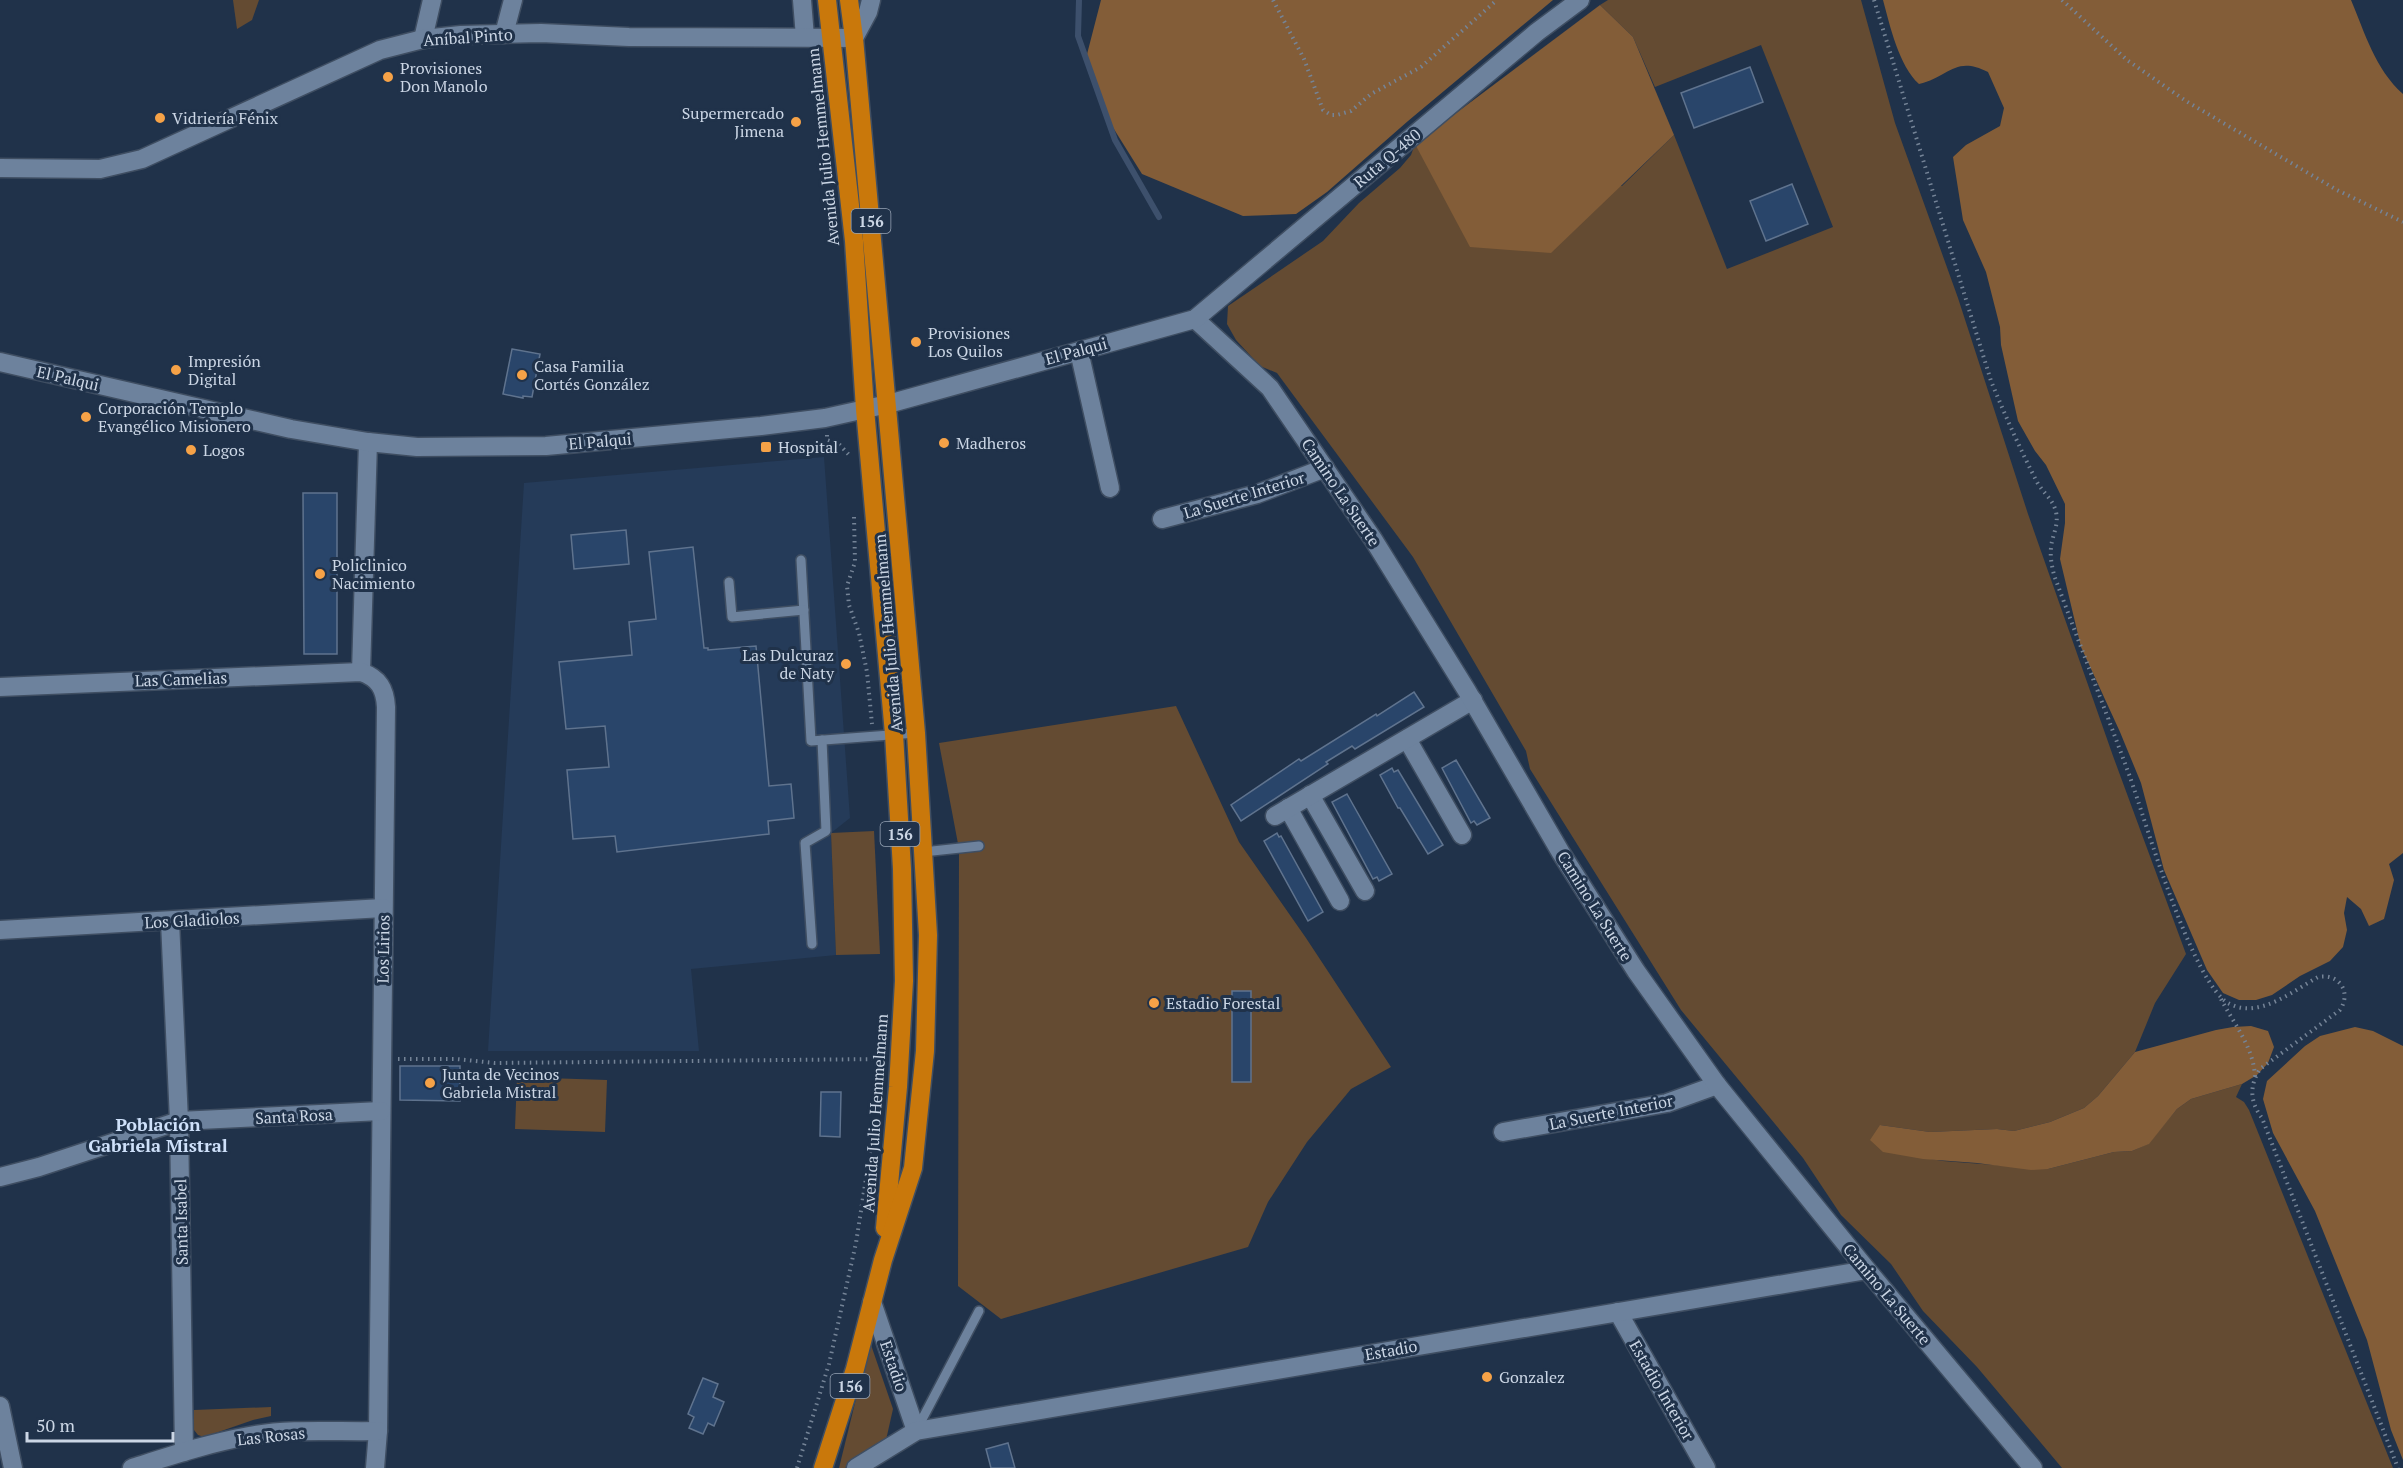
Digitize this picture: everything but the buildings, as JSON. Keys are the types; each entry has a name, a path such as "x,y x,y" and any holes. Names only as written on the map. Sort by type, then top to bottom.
{"highway":[{"name":"Avenida Julio Hemmelmann","path":"827,0 854,241 865,409 894,734 902,869 904,981 898,1087 883,1260"},
{"name":"Avenida Julio Hemmelmann","path":"823,1468 851,1380 883,1260 913,1168 925,1051 928,935 916,733 888,404 849,0"}],"street":[{"path":"423,39 432,0"},
{"path":"504,34 513,0"},
{"path":"802,0 805,37"},
{"path":"854,38 868,12 871,0"},
{"name":"Ruta Q-480","path":"1195,319 1537,32 1580,0"},
{"name":"Aníbal Pinto","path":"0,168 100,169 142,159 380,50 423,39 541,33 629,37 854,38"},
{"name":"El Palqui","path":"0,362 291,429 368,442 440,447 546,446 825,418 888,404 1195,319"},
{"name":"Camino La Suerte","path":"1195,319 1270,388 1325,468 1373,539 1473,700 1561,853 1636,971 1717,1085 1867,1270 2033,1468"},
{"path":"1079,351 1110,488"},
{"path":"362,672 368,442"},
{"name":"La Suerte Interior","path":"1162,519 1257,494 1325,468"},
{"name":"Las Camelias","path":"0,687 362,672"},
{"name":"Los Lirios","path":"362,672 371,675 381,683 386,697 378,1431 375,1468"},
{"path":"1340,901 1281,812 1473,700"},
{"path":"1407,739 1462,835"},
{"path":"1310,795 1365,891"},
{"name":"Los Gladiolos","path":"0,930 383,909"},
{"name":"Santa Isabel","path":"170,921 179,1121 184,1452"},
{"name":"La Suerte Interior","path":"1503,1132 1667,1103 1717,1085"},
{"name":"Santa Rosa","path":"0,1177 39,1167 179,1121 381,1112"},
{"name":"Estadio","path":"856,1468 916,1431 1867,1270"},
{"name":"Estadio","path":"872,1302 916,1431"},
{"name":"Estadio Interior","path":"1618,1312 1706,1468"},
{"path":"0,1406 13,1468"},
{"name":"Las Rosas","path":"132,1468 249,1436 288,1432 378,1431"}],"lane":[{"path":"801,560 811,741 916,733"},
{"path":"729,582 732,617 804,610"},
{"path":"812,944 804,843 826,831 822,740"},
{"path":"923,852 980,846"},
{"path":"916,1431 979,1311"}],"path":[{"path":"1273,0 1304,59 1323,110 1331,115 1337,115 1351,111 1371,94 1421,67 1497,0"},
{"path":"1874,0 1991,381 2015,439 2056,512 2056,530 2050,557 2054,575 2130,779 2170,896 2210,983 2248,1048 2254,1064 2253,1103 2266,1129 2398,1468"},
{"path":"2062,0 2127,60 2186,101 2337,190 2403,222"},
{"path":"825,418 827,440 845,447 851,462"},
{"path":"854,515 855,562 847,586 849,605 859,633 867,672 873,735"},
{"path":"2221,999 2239,1008 2249,1009 2268,1004 2318,977 2332,977 2342,986 2345,999 2340,1010 2266,1062 2255,1077"},
{"path":"881,1067 882,1048"},
{"path":"382,1059 456,1059 495,1063 881,1059"},
{"path":"797,1468 829,1364 856,1244 873,1131"}],"shaded area":[{"path":"233,0 259,0 252,20 237,29"},
{"path":"1101,0 1553,0 1327,192 1296,214 1243,216 1142,174 1112,126 1085,62"},
{"path":"1608,0 1861,0 1895,123 1958,298 2028,514 2186,954 2155,1003 2135,1052 2098,1096 2084,1108 2050,1122 2014,1131 1997,1129 1930,1132 1880,1125 1906,1155 1943,1161 2048,1169 2114,1152 2132,1151 2148,1144 2177,1109 2191,1099 2242,1084 2236,1097 2244,1102 2249,1110 2393,1468 2062,1468 1977,1367 1923,1311 1891,1264 1841,1215 1803,1158 1681,1010 1530,769 1526,751 1413,557 1277,373 1260,366 1236,340 1227,324 1228,306 1323,241 1359,203 1400,168 1411,155 1415,144 1622,186 1674,135 1727,269 1833,227 1761,45 1655,87 1633,37 1600,5"},
{"path":"1883,0 2351,0 2378,62 2403,94 2403,853 2389,864 2394,880 2384,919 2369,926 2361,909 2347,897 2344,913 2347,930 2343,947 2330,961 2300,976 2272,995 2256,1000 2239,1000 2223,993 2207,970 2164,870 2141,783 2081,647 2060,559 2065,504 2046,465 2018,421 2001,345 2000,327 1986,272 1963,220 1953,157 1966,145 2000,126 2004,108 1988,72 1977,67 1960,66 1919,84 1901,56"},
{"path":"1600,5 1633,37 1674,135 1551,253 1470,247 1415,144"},
{"path":"824,457 850,818 831,833 836,955 691,969 699,1051 488,1051 524,483"},
{"name":"Estadio Forestal","path":"1176,706 1239,842 1391,1067 1351,1089 1307,1142 1268,1202 1248,1247 1001,1319 958,1286 959,849 939,743"},
{"path":"874,831 880,954 836,955 831,833"},
{"path":"2251,1026 2268,1031 2274,1047 2268,1063 2257,1075 2242,1084 2191,1099 2177,1109 2149,1144 2132,1151 2114,1152 2048,1169 2031,1170 1923,1159 1883,1152 1870,1140 1880,1125 1930,1132 1997,1129 2014,1131 2050,1122 2084,1108 2098,1096 2135,1052 2216,1030"},
{"path":"2355,1027 2373,1031 2403,1046 2403,1460 2391,1430 2367,1340 2315,1211 2273,1133 2263,1099 2267,1081 2305,1046 2320,1036"},
{"path":"517,1077 607,1080 605,1132 515,1129"},
{"path":"870,1342 893,1409 886,1440 845,1468 839,1468"},
{"path":"271,1407 271,1416 204,1437 198,1435 194,1430 194,1410"}],"waterway":[{"path":"1079,0 1078,36 1115,140 1159,217"}],"place":[{"name":"Provisiones Don Manolo","path":"388,77"},
{"name":"Vidriería Fénix","path":"160,118"},
{"name":"Supermercado Jimena","path":"796,122"},
{"name":"Provisiones Los Quilos","path":"916,342"},
{"name":"Impresión Digital","path":"176,370"},
{"name":"Casa Familia Cortés González","path":"522,375"},
{"name":"Corporación Templo Evangélico Misionero","path":"86,417"},
{"name":"Madheros","path":"944,443"},
{"name":"Hospital","path":"766,447"},
{"name":"Logos","path":"191,450"},
{"name":"Policlinico Nacimiento","path":"320,574"},
{"name":"Las Dulcuraz de Naty","path":"846,664"},
{"name":"Estadio Forestal","path":"1154,1003"},
{"name":"Junta de Vecinos Gabriela Mistral","path":"430,1083"},
{"name":"Gonzalez","path":"1487,1377"}],"district":[{"name":"Población Gabriela Mistral","path":"158,1134"}]}
